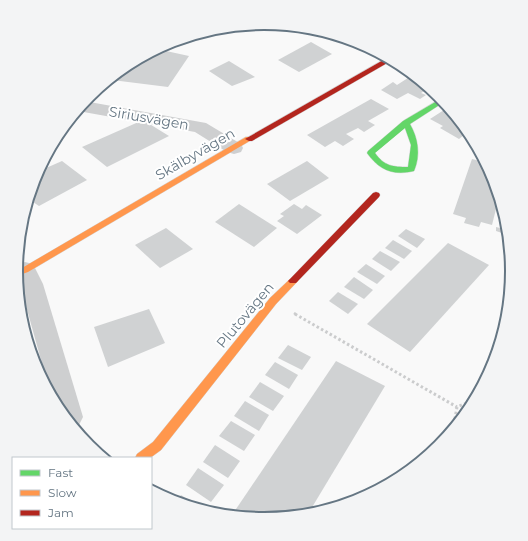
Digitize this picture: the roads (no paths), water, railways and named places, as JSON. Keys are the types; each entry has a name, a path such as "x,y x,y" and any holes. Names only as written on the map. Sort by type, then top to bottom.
{"street":[{"name":"Skälbyvägen","path":"23,270 384,62"},
{"path":"406,123 414,136 416,150 411,169 398,170 383,168 375,161 371,153 383,140 406,123 437,104"},
{"name":"Siriusvägen","path":"87,107 200,127 234,148"},
{"name":"Plutovägen","path":"142,457 157,446 273,301 376,195"},
{"path":"23,274 32,284 68,410"}]}
